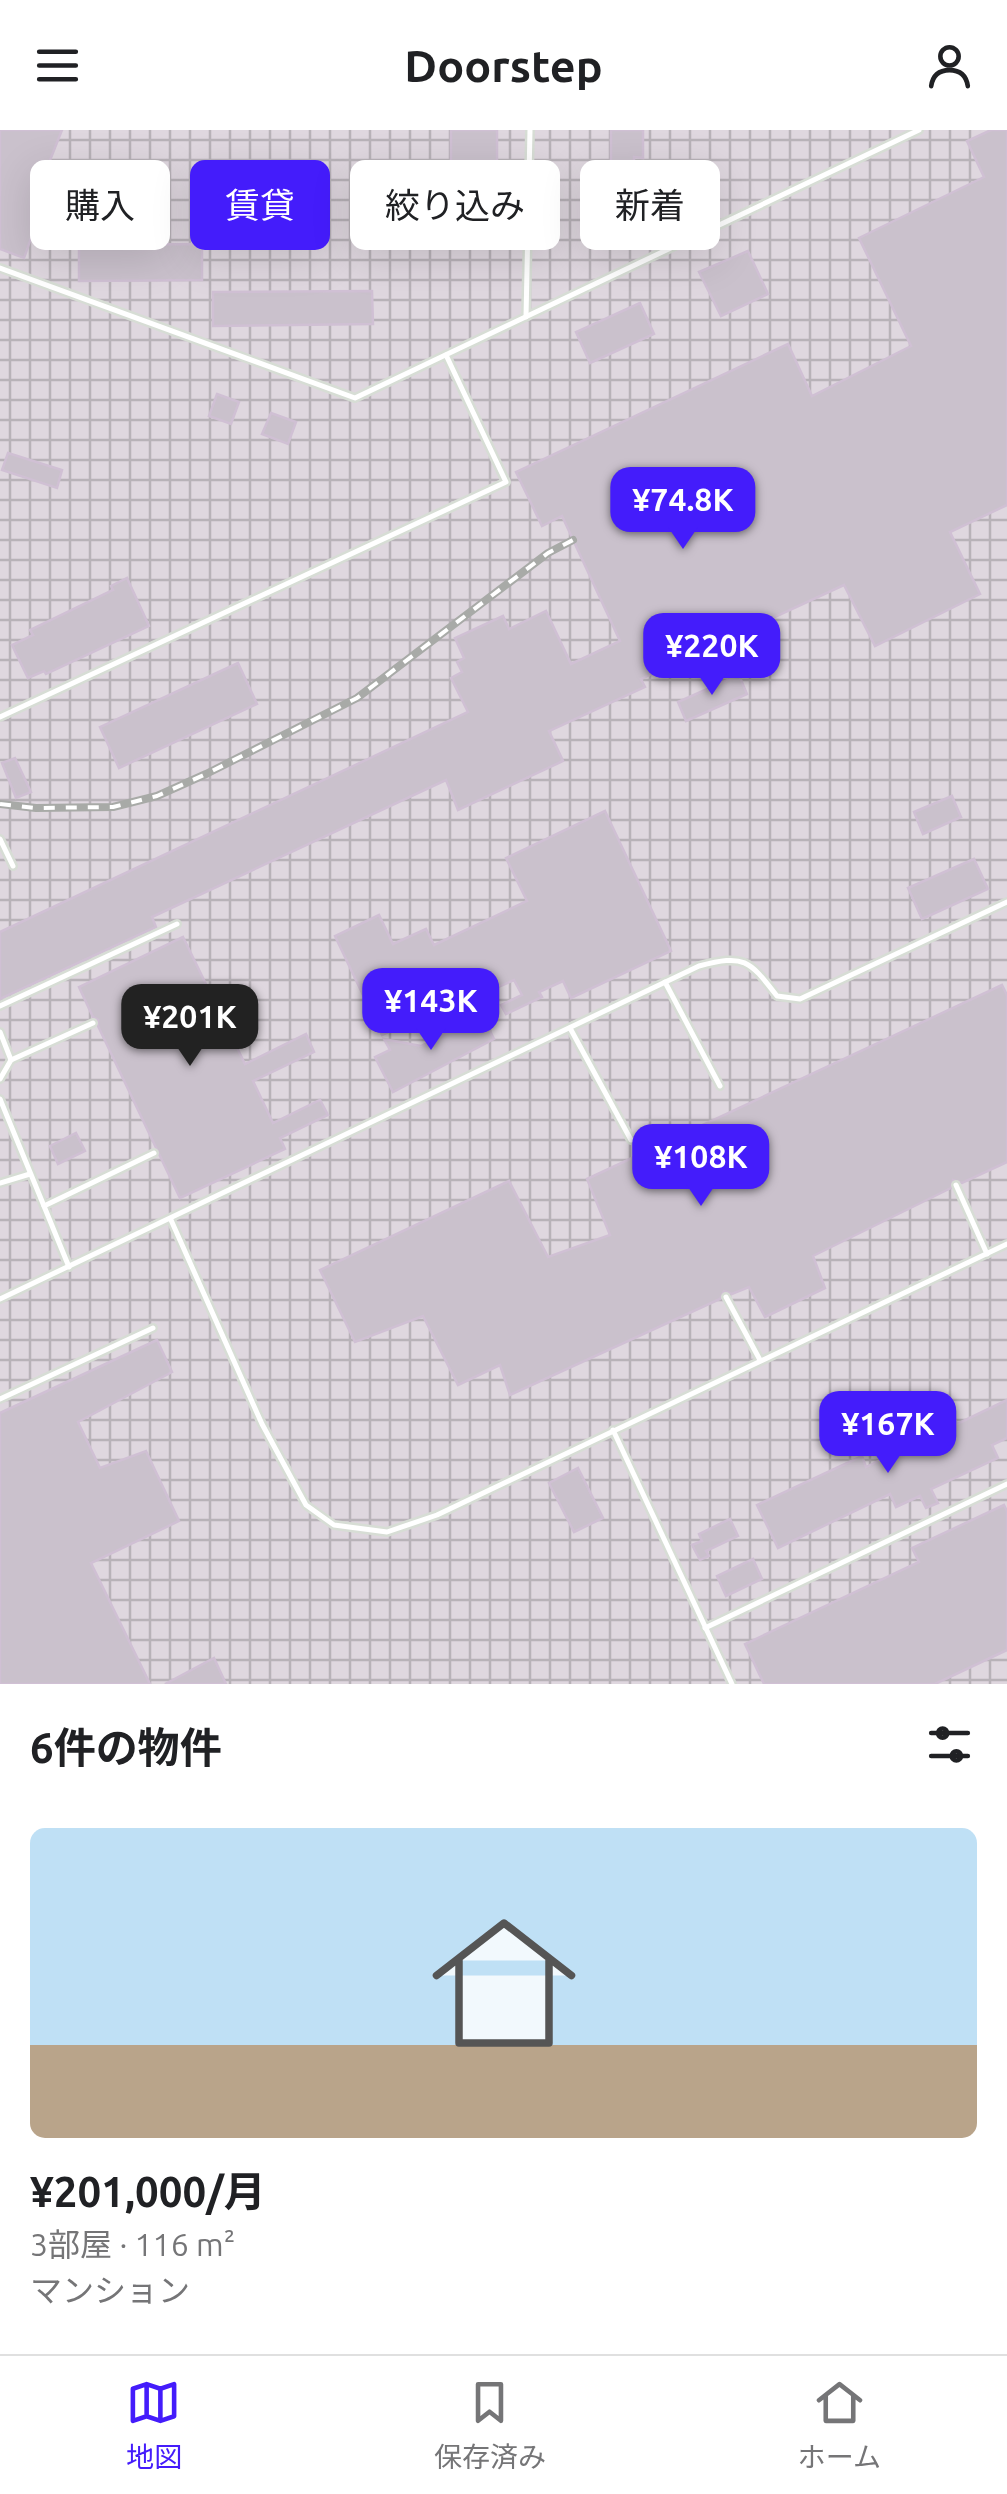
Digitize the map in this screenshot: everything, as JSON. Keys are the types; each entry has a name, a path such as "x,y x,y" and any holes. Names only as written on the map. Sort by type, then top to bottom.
{"lane":[{"path":"526,317 530,130"},
{"path":"0,268 354,398 919,130"},
{"path":"0,717 506,482 446,355"},
{"path":"0,839 13,866"},
{"path":"1,1298 699,966 738,958 754,966 777,996 784,1000 800,999 1007,902"},
{"path":"0,1006 177,924"},
{"path":"665,982 720,1086"},
{"path":"0,1079 11,1060 94,1023"},
{"path":"570,1028 631,1140"},
{"path":"0,1032 11,1060"},
{"path":"0,1099 69,1267"},
{"path":"44,1206 154,1153"},
{"path":"0,1183 30,1174"},
{"path":"956,1186 987,1254"},
{"path":"170,1220 286,1472 306,1505 334,1525 388,1532 418,1524 1007,1244"},
{"path":"726,1296 760,1361"},
{"path":"0,1399 153,1328"},
{"path":"613,1430 732,1684"},
{"path":"705,1628 1007,1484"}],"shaded area":[{"path":"0,130 1007,130 1007,1684 0,1684"}],"building":[{"path":"0,130 62,130 50,160 30,160 30,241 24,258 0,249"},
{"path":"451,130 497,130 497,160 451,160"},
{"path":"611,130 643,130 643,158 611,160"},
{"path":"991,130 1007,130 1007,505 950,532 980,594 875,646 844,585 641,679 645,687 549,731 563,761 458,810 446,780 152,917 156,927 0,999 0,932 468,712 451,678 462,672 457,662 464,658 455,638 503,616 509,629 546,611 571,664 620,641 562,516 542,526 516,472 788,344 812,396 911,346 859,238 984,177 967,141"},
{"path":"170,244 190,244 190,250 202,250 202,280 79,281 79,250 170,250"},
{"path":"748,251 768,294 721,316 699,272"},
{"path":"372,291 373,324 213,326 213,292"},
{"path":"640,303 654,334 590,363 576,332"},
{"path":"217,394 239,402 231,424 209,416"},
{"path":"271,413 296,422 288,444 262,434"},
{"path":"8,453 62,470 57,488 2,470"},
{"path":"127,578 149,626 46,674 44,671 28,678 12,645 33,635 30,630 113,590 111,586"},
{"path":"238,663 257,704 119,768 100,727"},
{"path":"739,675 747,694 686,721 678,702"},
{"path":"15,758 31,792 16,798 2,763"},
{"path":"952,796 961,817 923,834 914,812"},
{"path":"605,811 671,951 571,998 563,981 539,992 542,997 506,1014 501,1005 522,995 514,980 494,989 491,984 450,1003 453,1009 424,1022 421,1017 382,1035 335,936 379,915 393,944 426,929 434,945 527,901 506,858"},
{"path":"974,859 988,889 922,919 908,888"},
{"path":"183,937 245,1064 306,1034 314,1052 253,1081 273,1123 320,1100 328,1115 280,1138 285,1149 180,1198 79,987"},
{"path":"1002,985 1007,995 1007,1162 962,1183 953,1180 951,1188 813,1256 825,1288 765,1317 749,1287 732,1294 724,1291 720,1299 510,1395 500,1365 458,1385 423,1316 355,1342 320,1270 509,1181 548,1257 610,1235 587,1179"},
{"path":"482,1015 494,1039 393,1092 375,1057 390,1050 384,1039 421,1046"},
{"path":"76,1133 85,1151 58,1164 50,1146"},
{"path":"157,1340 172,1372 78,1422 100,1468 146,1451 179,1521 91,1563 150,1684 0,1684 0,1413"},
{"path":"1007,1400 1007,1438 992,1445 998,1458 931,1489 938,1503 926,1508 920,1496 896,1507 890,1494 778,1548 757,1505 862,1456 866,1467 892,1454 889,1447 896,1444 892,1435 903,1429 910,1444 954,1417 957,1424"},
{"path":"578,1468 603,1518 574,1532 549,1483"},
{"path":"1004,1505 1007,1650 935,1684 764,1684 745,1644 919,1562 912,1548"},
{"path":"730,1519 738,1536 706,1551 709,1556 700,1560 692,1545 702,1541 699,1534"},
{"path":"753,1559 762,1579 726,1596 717,1576"},
{"path":"214,1658 226,1684 165,1684"}],"railway":[{"path":"0,804 36,808 113,807 157,796 206,774 357,698 548,553 573,540"}]}
